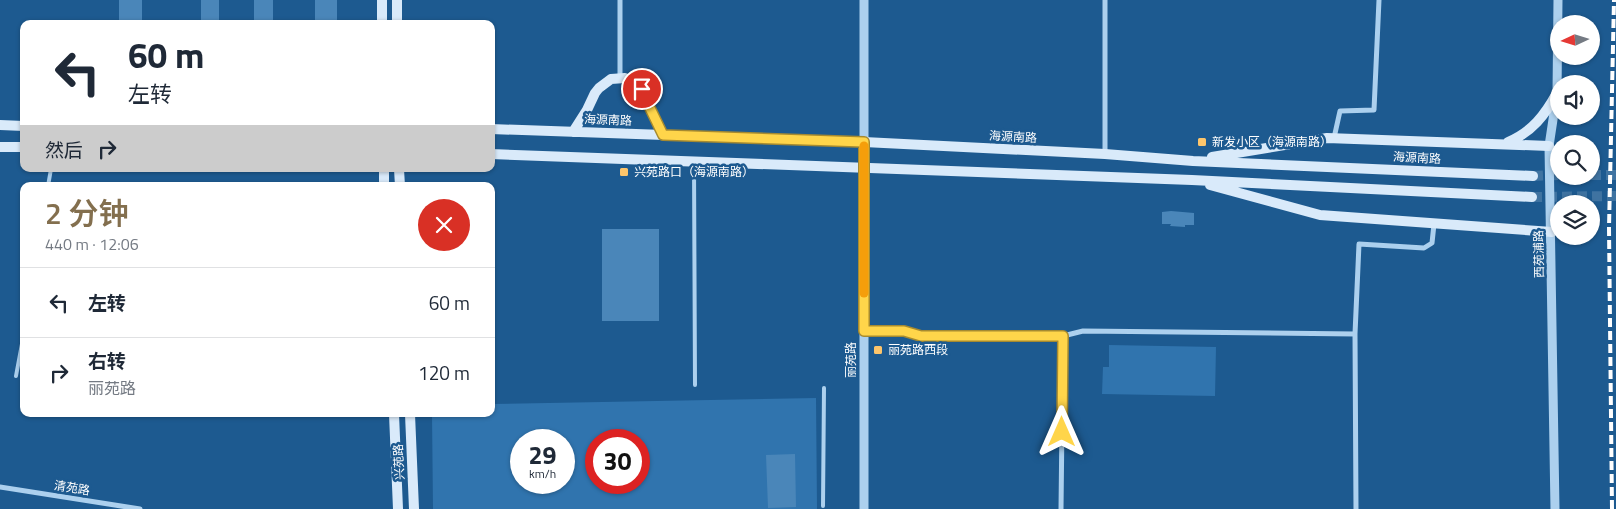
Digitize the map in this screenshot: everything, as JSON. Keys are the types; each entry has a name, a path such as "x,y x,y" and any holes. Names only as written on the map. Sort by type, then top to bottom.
{"main road":[{"path":"382,0 382,20"},
{"path":"397,0 397,20"},
{"path":"573,132 599,88 611,79 620,79 631,81 642,89 663,135"},
{"path":"1505,144 1518,138 1539,122 1550,104"},
{"path":"0,125 20,126"},
{"name":"海源南路","path":"495,129 864,142 1105,154 1193,161 1533,176"},
{"path":"1193,161 1308,140 1334,138 1549,146"},
{"path":"0,147 20,147"},
{"path":"495,154 1192,180 1532,197"},
{"path":"1192,180 1320,216 1550,232"},
{"name":"兴苑路","path":"394,417 398,509"},
{"name":"兴苑路","path":"410,417 414,509"}],"street":[{"path":"620,0 620,79"},
{"name":"丽苑路","path":"864,0 864,509"},
{"path":"1105,0 1105,154"},
{"path":"1334,138 1340,110 1374,110 1379,0"},
{"name":"西苑浦路","path":"1557,75 1558,0"},
{"name":"西苑浦路","path":"1551,195 1549,146 1552,125"},
{"path":"1356,509 1355,334 1359,244 1424,248 1432,243 1434,224"},
{"name":"西苑浦路","path":"1552,245 1555,509"},
{"path":"864,331 904,331 921,336 1063,336 1083,330 1355,334"},
{"path":"1061,509 1063,336"},
{"name":"清苑路","path":"0,487 140,509"}],"lane":[{"path":"694,161 695,386"},
{"path":"16,376 20,354"},
{"path":"823,506 824,388"}],"shaded area":[{"path":"1109,345 1216,347 1215,396 1102,394 1103,367 1109,367"},
{"path":"816,398 817,509 433,509 432,417 495,417 495,404"}],"building":[{"path":"119,0 142,0 142,20 119,20"},
{"path":"201,0 219,0 219,20 201,20"},
{"path":"254,0 273,0 273,20 254,20"},
{"path":"315,0 337,0 337,20 315,20"},
{"path":"1162,212 1194,213 1194,225 1185,225 1185,227 1162,224"},
{"path":"602,229 659,229 659,321 602,321"},
{"path":"795,454 796,507 768,508 766,455"}],"tunnel":[{"path":"1533,176 1550,175"},
{"path":"1600,175 1616,175"},
{"path":"1532,197 1616,196"}],"railway":[{"path":"1612,509 1609,228 1614,0"}],"slow traffic":[{"path":"864,146 864,293"}],"place":[{"name":"新发小区（海源南路）","path":"1202,142"},
{"name":"兴苑路口（海源南路）","path":"624,172"},
{"name":"丽苑路西段","path":"878,350"}],"route":[{"path":"642,89 663,135 864,142 864,331 904,331 921,336 1063,336 1062,432"}]}
